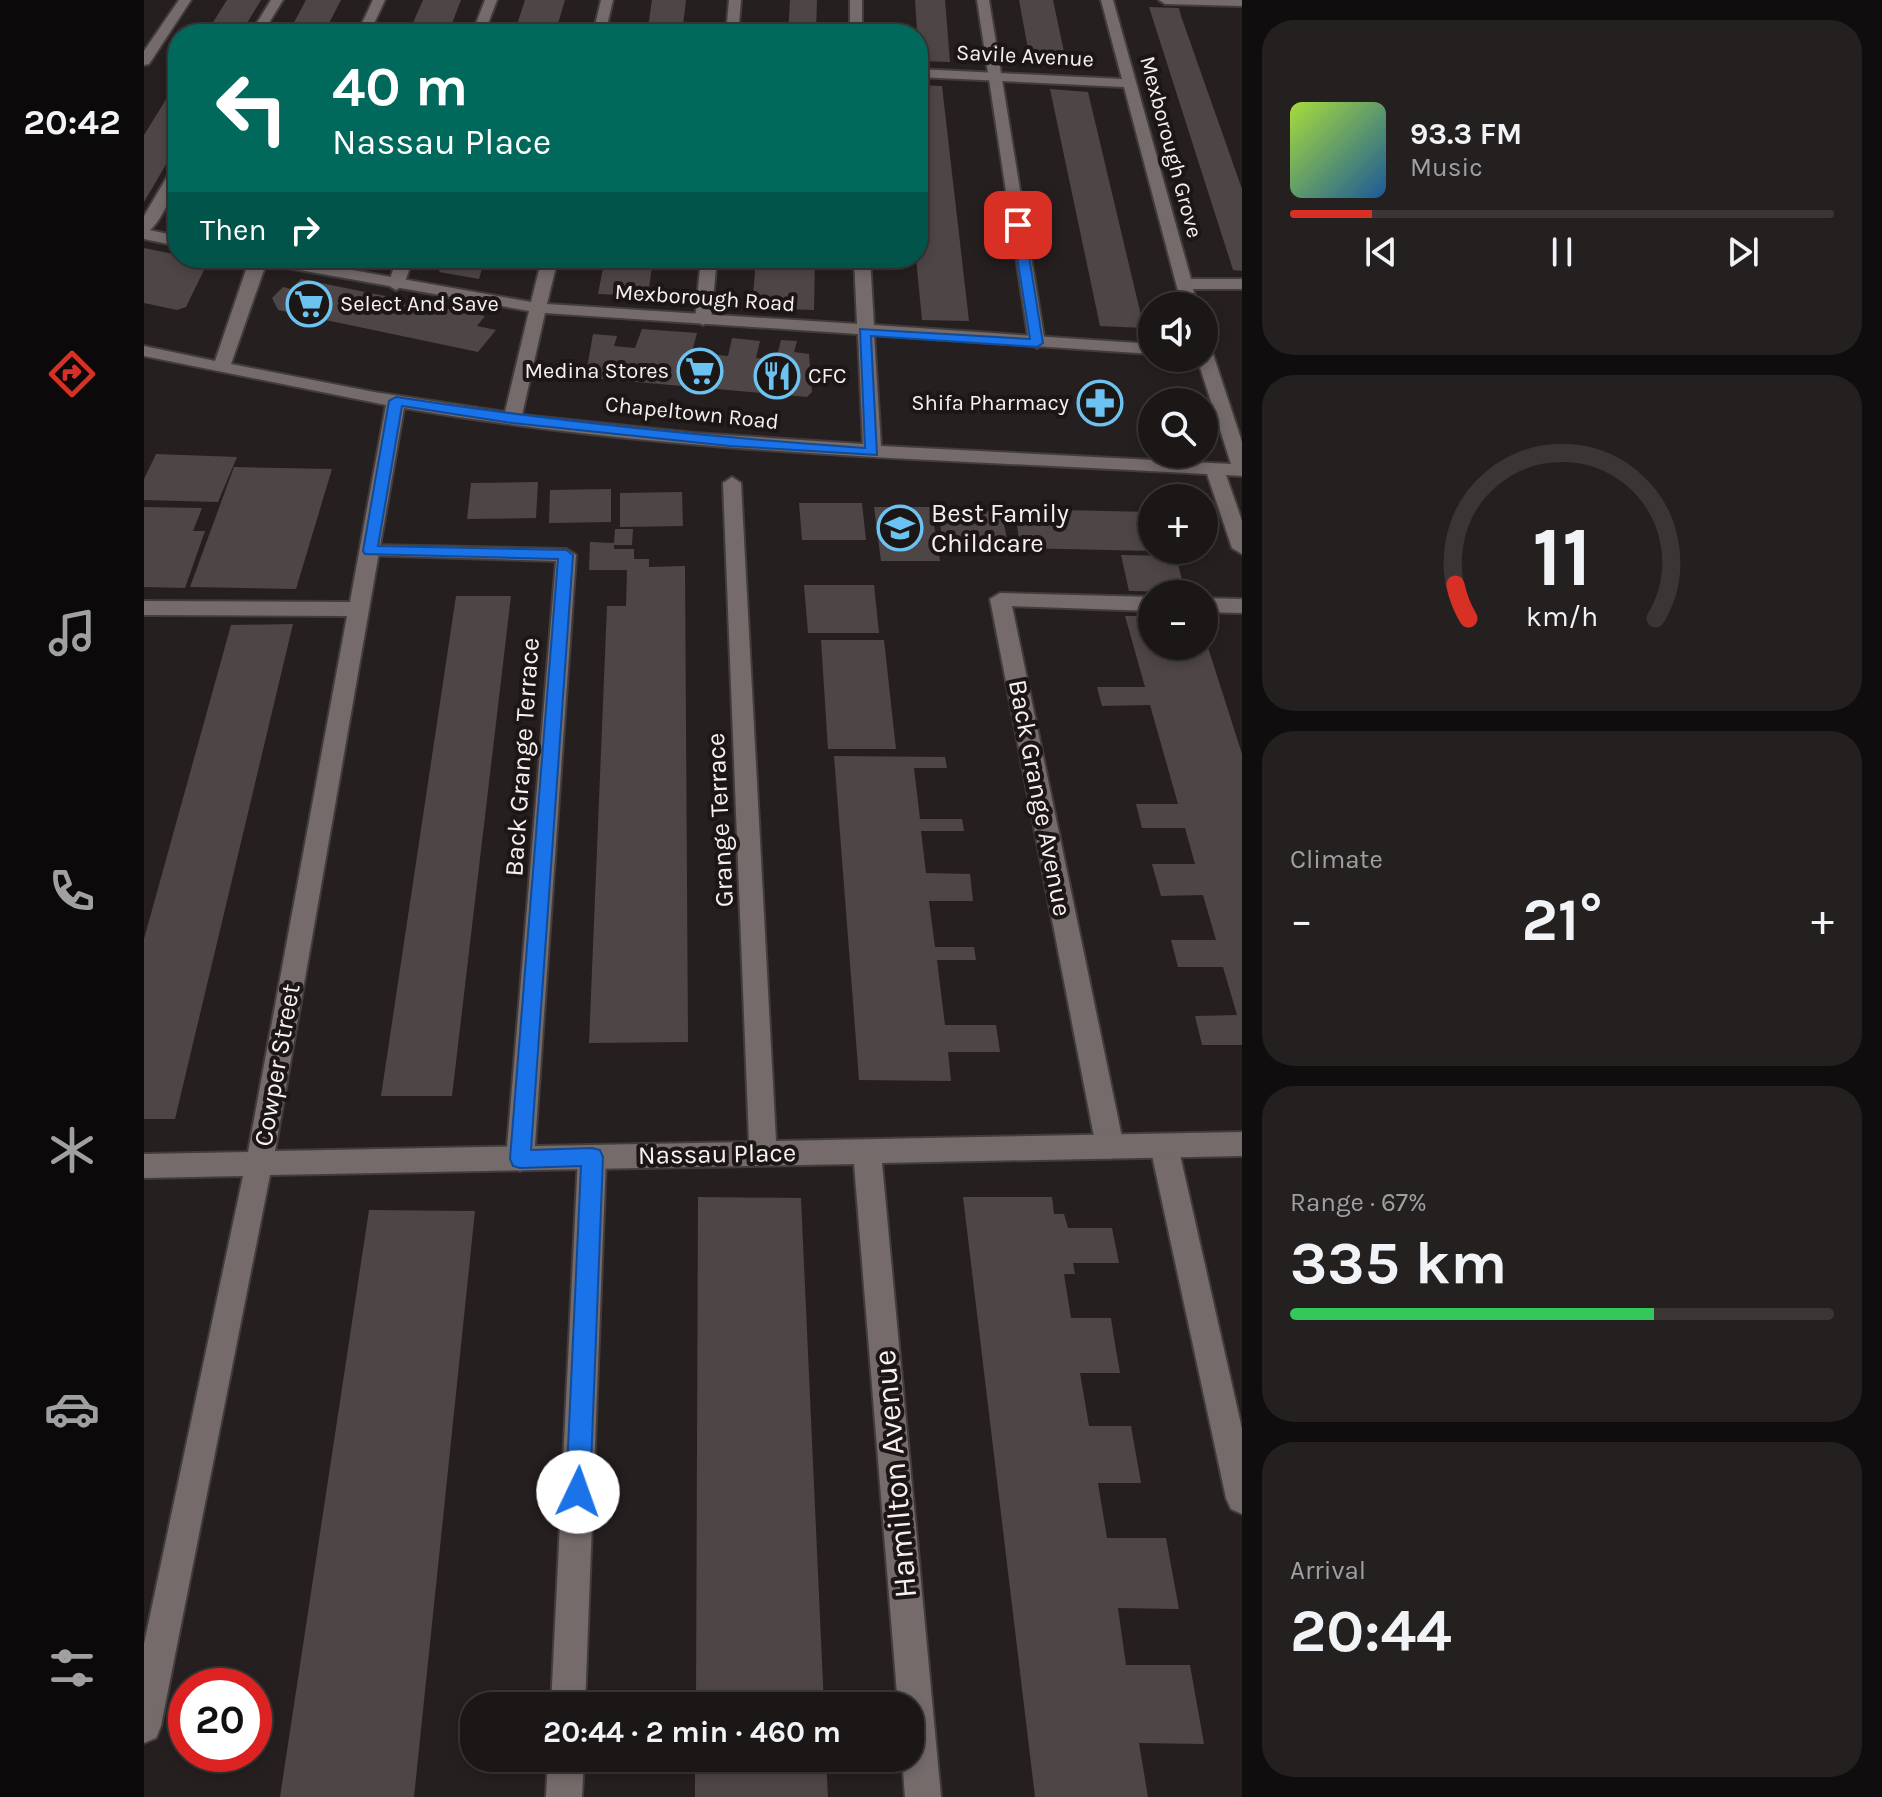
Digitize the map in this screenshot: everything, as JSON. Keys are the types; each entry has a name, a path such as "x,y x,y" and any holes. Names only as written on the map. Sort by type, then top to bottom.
{"street":[{"path":"168,24 185,0"},
{"path":"262,24 277,0"},
{"path":"368,24 379,0"},
{"path":"482,24 491,0"},
{"path":"601,24 607,0"},
{"path":"733,24 735,0"},
{"path":"856,0 856,24"},
{"path":"983,0 1037,343"},
{"name":"Mexborough Grove","path":"1107,0 1186,292"},
{"path":"1165,0 1242,2"},
{"path":"144,61 168,24"},
{"path":"144,35 168,36"},
{"name":"Savile Avenue","path":"928,74 1130,83"},
{"path":"168,188 144,231 168,238"},
{"path":"221,367 256,268"},
{"name":"Mexborough Road","path":"310,268 539,308 1138,348"},
{"path":"396,285 402,268"},
{"path":"512,419 548,268"},
{"path":"703,320 708,268"},
{"path":"862,268 872,452"},
{"path":"1183,284 1242,284"},
{"name":"Chapeltown Road","path":"144,351 396,401 512,419 730,442 1138,464"},
{"path":"1210,372 1242,469"},
{"name":"Cowper Street","path":"144,1726 259,1164 396,401"},
{"path":"1214,468 1242,548"},
{"name":"Chapeltown Road","path":"1214,468 1242,469"},
{"name":"Grange Terrace","path":"732,483 763,1154"},
{"name":"Back Grange Terrace","path":"370,551 566,555 520,1159"},
{"name":"Back Grange Avenue","path":"1110,1147 1000,599 1138,604"},
{"path":"1218,605 1242,606"},
{"path":"144,608 358,609"},
{"name":"Nassau Place","path":"144,1166 1242,1144"},
{"path":"1164,1146 1242,1498"},
{"name":"Hamilton Avenue","path":"867,1152 923,1797"},
{"path":"569,1692 592,1157"},
{"path":"564,1797 565,1772"}],"building":[{"path":"227,0 261,0 246,24 212,24"},
{"path":"306,0 341,0 329,24 293,24"},
{"path":"423,0 461,0 452,24 412,24"},
{"path":"525,0 565,0 558,24 517,24"},
{"path":"652,0 686,0 683,24 648,24"},
{"path":"790,0 817,0 816,24 789,24"},
{"path":"915,0 945,0 950,62 928,61 928,24 917,24"},
{"path":"1019,0 1053,0 1067,66 1031,65"},
{"path":"1149,7 1179,8 1242,189 1242,271 1233,270"},
{"path":"928,85 942,86 969,321 922,320 917,268 928,268"},
{"path":"1050,89 1088,92 1138,303 1138,328 1100,326"},
{"path":"168,96 168,161 144,202 144,135"},
{"path":"144,248 168,253 168,268 204,270 186,307 177,310 144,303"},
{"path":"440,268 482,268 479,279 439,272"},
{"path":"603,268 652,268 648,296 598,294"},
{"path":"755,268 815,268 814,310 752,308"},
{"path":"301,279 390,297 380,307 398,311 408,301 485,316 477,326 496,330 478,352 278,310 272,298 283,287 291,289"},
{"path":"642,329 697,333 692,352 728,356 732,338 760,341 756,358 776,360 781,340 797,341 794,352 809,354 812,392 807,397 592,378 586,374 593,334 617,336 614,346 635,348"},
{"path":"156,454 237,457 218,502 144,500 144,479"},
{"path":"234,467 332,469 296,589 190,587"},
{"path":"538,482 536,518 467,519 471,483"},
{"path":"611,489 611,522 549,523 550,490"},
{"path":"682,492 683,526 620,527 620,493"},
{"path":"799,503 862,503 866,540 802,540"},
{"path":"144,507 202,508 193,531 205,531 185,588 144,587"},
{"path":"874,507 931,507 940,561 881,561"},
{"path":"1015,509 1138,512 1138,551 1020,548"},
{"path":"938,511 1001,511 1009,548 944,548"},
{"path":"615,529 633,529 632,545 614,545 614,549 634,549 634,559 649,559 649,567 685,566 688,1042 589,1043 607,606 626,606 627,570 589,570 590,542 614,543"},
{"path":"1121,555 1138,555 1138,564 1178,564 1182,580 1138,580 1138,591 1129,591"},
{"path":"804,585 874,585 879,633 808,633"},
{"path":"456,596 511,596 452,1096 381,1096"},
{"path":"1125,616 1138,616 1138,660 1212,660 1242,754 1242,1045 1202,1045 1195,1016 1237,1015 1223,967 1178,967 1171,940 1216,940 1203,895 1161,896 1152,864 1195,864 1185,828 1142,828 1136,804 1178,804 1150,705 1102,706 1097,687 1145,687"},
{"path":"293,624 175,1119 144,1119 144,939 231,625"},
{"path":"821,640 884,640 896,749 828,749"},
{"path":"834,756 945,757 947,768 914,768 920,819 962,819 964,831 921,831 926,873 970,874 973,901 929,901 935,947 974,947 976,960 937,960 945,1025 996,1025 1000,1052 948,1052 951,1081 859,1080"},
{"path":"698,1197 801,1198 823,1692 696,1692"},
{"path":"963,1197 1052,1197 1054,1214 1064,1214 1068,1228 1112,1228 1119,1263 1073,1263 1075,1274 1064,1274 1071,1318 1111,1318 1120,1373 1080,1373 1089,1426 1131,1426 1141,1483 1098,1483 1107,1538 1166,1538 1179,1609 1118,1608 1126,1665 1190,1665 1204,1744 1139,1743 1148,1797 1035,1797"},
{"path":"369,1210 475,1211 414,1797 280,1797"},
{"path":"695,1772 827,1772 828,1797 695,1797"}],"place":[{"name":"Select And Save","path":"309,304"},
{"name":"Medina Stores","path":"700,371"},
{"name":"CFC","path":"777,376"},
{"name":"Shifa Pharmacy","path":"1100,403"},
{"name":"Best Family Childcare","path":"900,528"}],"route":[{"path":"578,1492 592,1157 520,1159 566,555 370,551 396,401 512,419 730,442 872,452 865,332 1037,343 1018,225"}]}
